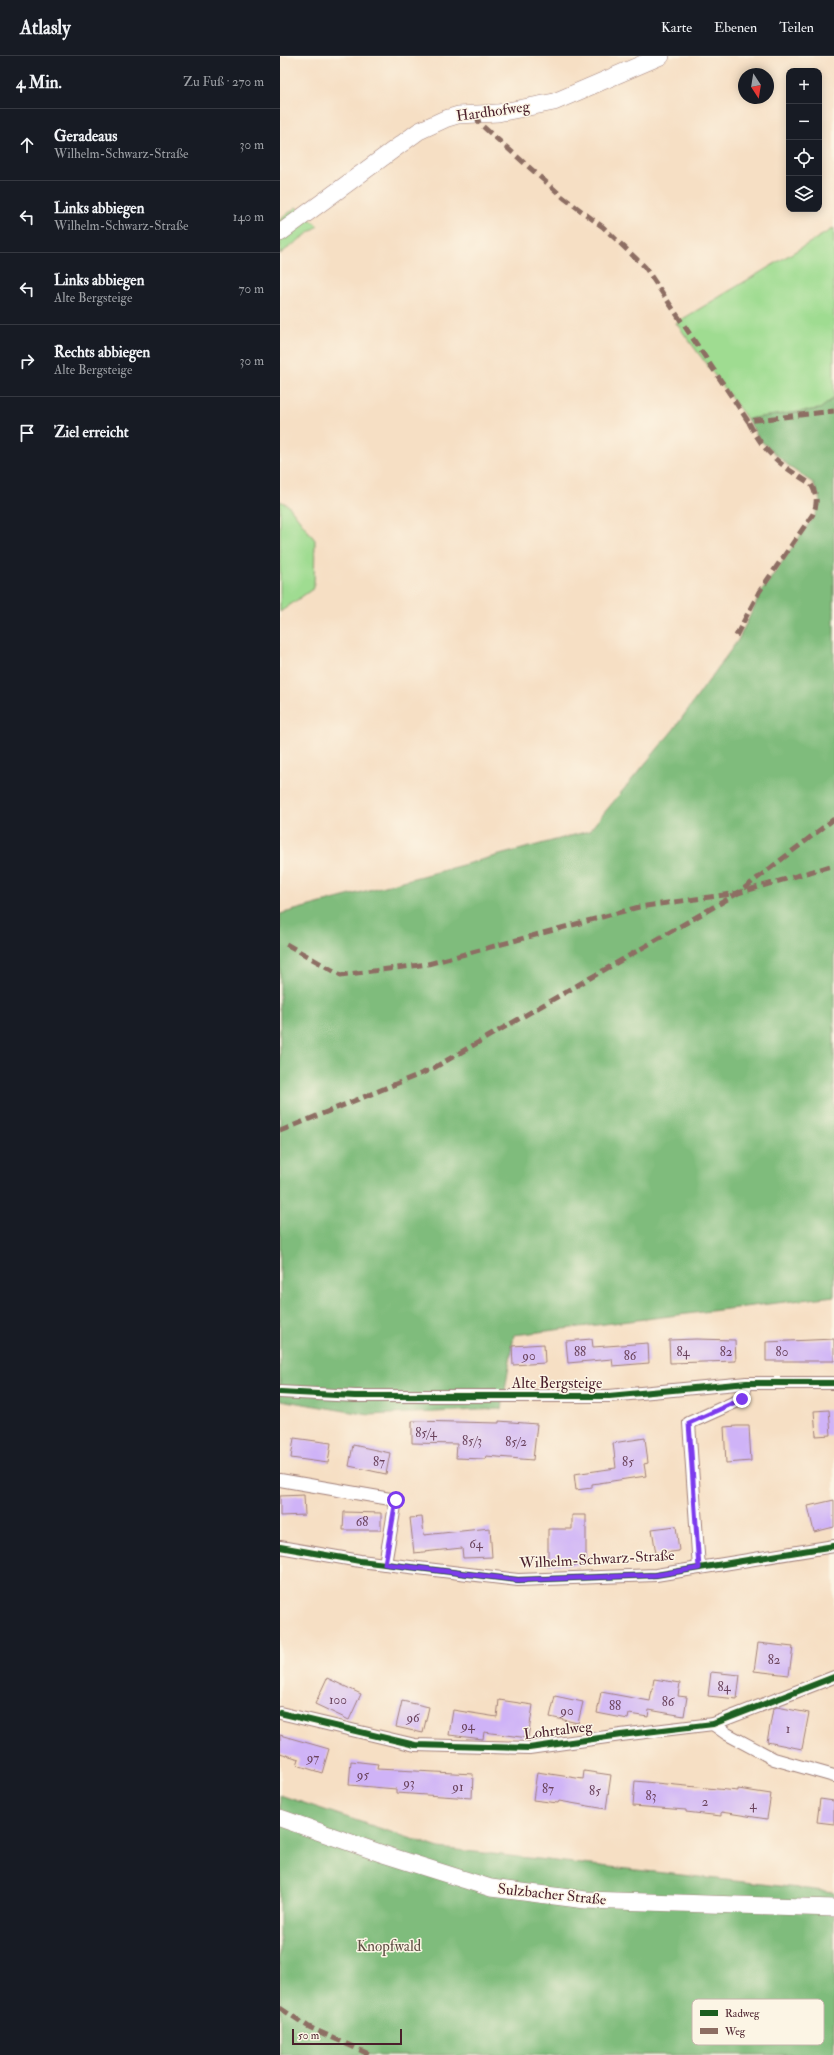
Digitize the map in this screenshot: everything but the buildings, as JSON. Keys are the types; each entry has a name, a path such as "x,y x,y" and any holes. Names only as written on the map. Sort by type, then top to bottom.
{"main road":[{"name":"Hardhofweg","path":"280,233 419,131 445,119 458,115 498,112 554,102 661,56"},
{"name":"Sulzbacher Straße","path":"280,1818 383,1854 491,1888 586,1900 834,1908"}],"street":[{"name":"Alte Bergsteige","path":"280,1392 355,1396 609,1396 747,1383 834,1384"},
{"path":"699,1568 689,1423 742,1399 747,1383"},
{"path":"280,1480 396,1500 385,1564"},
{"name":"Wilhelm-Schwarz-Straße","path":"280,1547 385,1564 518,1580 656,1575 834,1546"},
{"name":"Lohrtalweg","path":"280,1713 415,1745 529,1748 713,1724 834,1677"},
{"path":"713,1724 727,1734 774,1759 834,1776"}],"green space":[{"path":"296,207 318,226 280,254 280,220"},
{"path":"834,228 834,398 820,409 747,419 676,323"},
{"path":"834,398 834,1296 514,1335 502,1409 369,1415 280,1400 280,914 589,831 674,729 738,640 762,591 815,515 820,500 813,483 791,468 760,440 747,419 820,409"},
{"path":"280,501 288,505 315,540 314,588 280,612"},
{"name":"Knopfwald","path":"280,1795 439,1848 834,1892 834,2055 280,2055"}],"marked path":[{"path":"476,114 479,123 564,198 603,227 645,267 748,421 834,411"},
{"path":"736,636 759,592 813,514 816,506 816,495 811,484 781,464 767,450 748,421"},
{"path":"280,1131 430,1070 738,893 834,819"},
{"path":"286,944 341,975 428,964 639,907 738,893 834,865"},
{"path":"280,2008 309,2027 371,2055"}],"cycle path":[{"path":"280,1392 355,1396 609,1396 747,1383 834,1383"},
{"path":"280,1547 360,1561 518,1580 656,1575 834,1546"},
{"path":"280,1713 415,1745 529,1748 713,1724 834,1677"}],"route":[{"path":"396,1500 385,1564 518,1580 656,1575 699,1568 689,1423 742,1399"}]}
